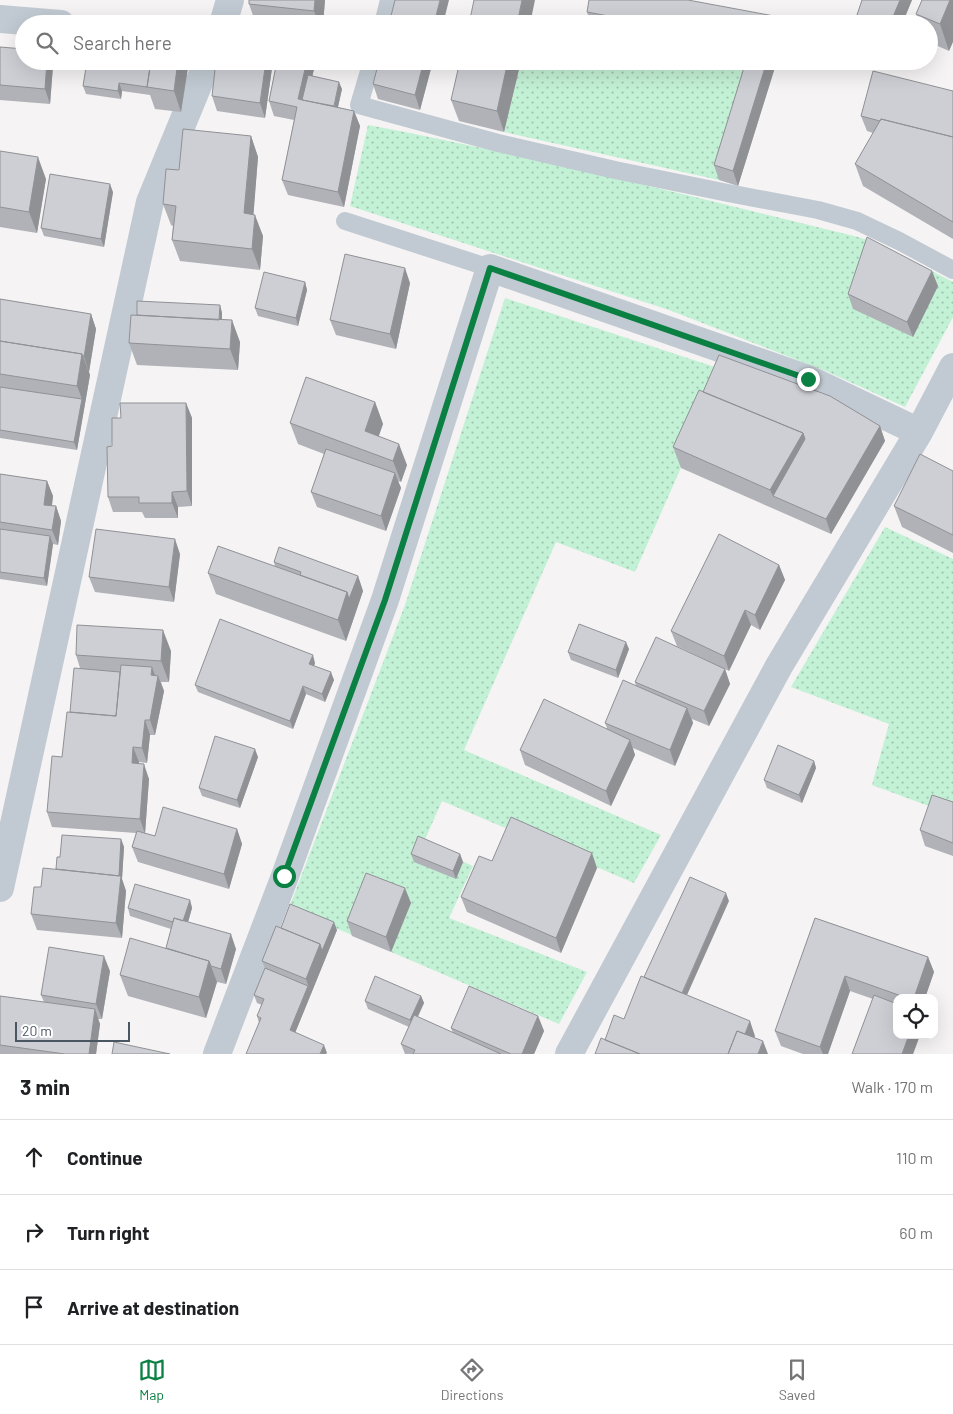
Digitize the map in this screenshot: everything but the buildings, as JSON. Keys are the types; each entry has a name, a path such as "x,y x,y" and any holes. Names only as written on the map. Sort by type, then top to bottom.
{"street":[{"path":"0,19 15,20"},
{"path":"0,888 150,202 204,70"},
{"path":"217,1054 385,600 490,268 808,379 919,432"},
{"path":"569,1054 779,666 919,432 953,367"}],"lane":[{"path":"385,15 389,0"},
{"path":"369,70 359,106 498,143 615,170 818,210 857,221 953,270"},
{"path":"344,221 490,268"}],"green space":[{"path":"519,70 754,70 719,180 504,132"},
{"path":"368,125 491,150 613,178 858,237 880,244 953,282 953,317 905,407 828,372 669,310 350,206"},
{"path":"505,298 724,370 635,572 556,542 464,750 661,835 634,883 442,801 423,844 473,866 449,918 587,972 559,1024 289,908 405,605"},
{"path":"885,527 953,559 953,815 872,785 889,724 791,687"}],"route":[{"path":"284,876 385,600 490,268 808,379"}]}
